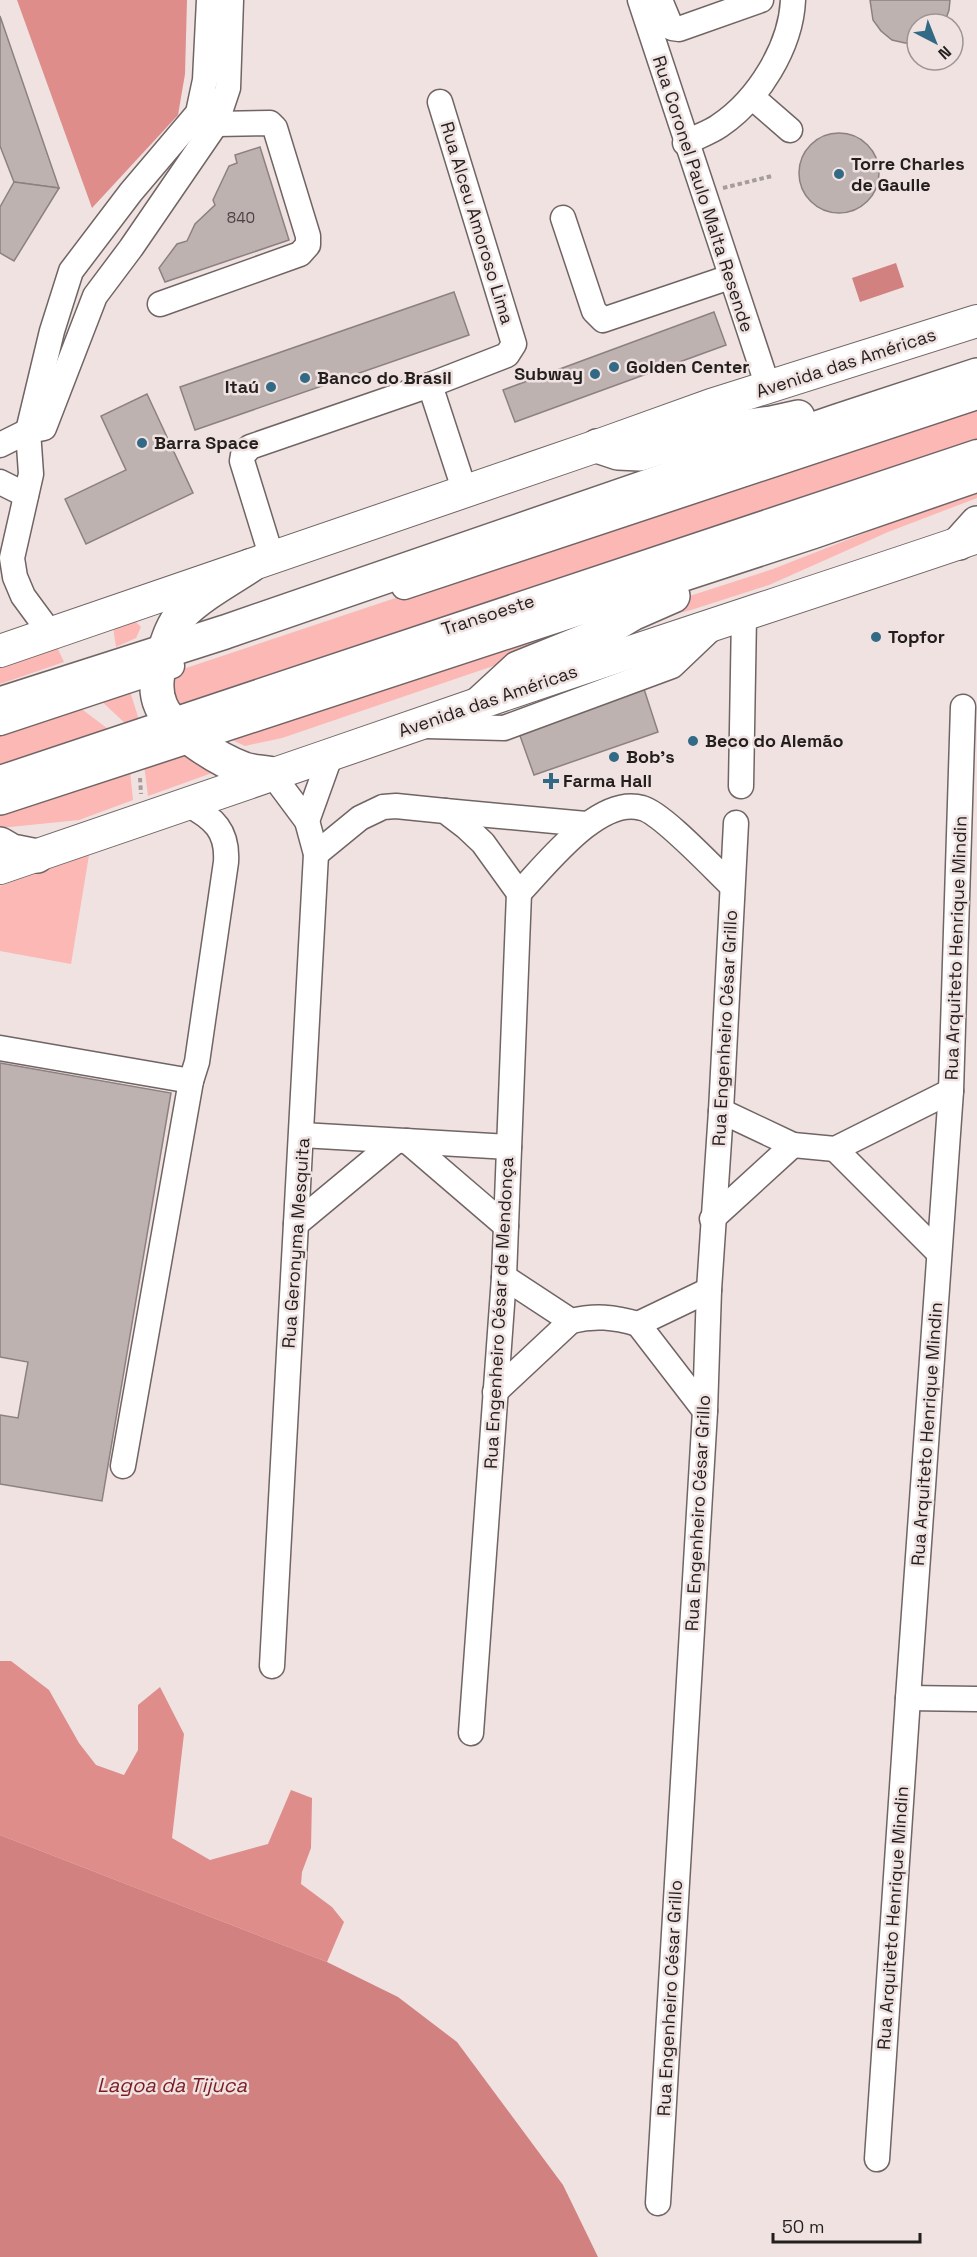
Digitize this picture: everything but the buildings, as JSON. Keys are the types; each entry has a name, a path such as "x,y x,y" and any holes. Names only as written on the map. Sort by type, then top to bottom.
{"highway":[{"path":"0,704 161,661 225,632 977,375"},
{"path":"597,446 618,453 640,454 713,431 771,423 808,414 818,414 837,421"},
{"path":"0,798 180,728 812,532 977,475"},
{"path":"480,703 518,668 590,639 661,601 783,557 812,532"},
{"path":"261,562 205,596 181,615 172,629 161,661 157,693 160,704 180,728 217,756 246,769 272,774"},
{"path":"0,844 12,851 37,856"}],"main road":[{"name":"Avenida das Américas","path":"0,651 711,405 977,321"},
{"name":"Avenida das Américas","path":"0,868 480,703 730,620 971,534"}],"street":[{"path":"51,634 23,596 15,578 12,558 32,474 28,430 52,331 71,271 131,192 198,113 205,80 209,0"},
{"path":"0,445 28,430 44,428 94,296 131,248 216,124 228,88 231,0"},
{"name":"Rua Coronel Paulo Malta Resende","path":"640,0 685,143 768,387"},
{"path":"660,0 672,28 680,29 761,0"},
{"path":"685,143 720,126 752,97 784,45 793,0"},
{"path":"752,97 790,130"},
{"name":"Rua Alceu Amoroso Lima","path":"430,385 507,355 514,344 440,102"},
{"path":"160,304 300,254 308,245 308,236 275,128 270,123 216,124"},
{"path":"563,218 594,311 603,320 730,277"},
{"path":"261,562 242,461 243,454 250,447 430,385 465,492"},
{"path":"0,723 161,661 233,644 977,397"},
{"name":"Transoeste","path":"0,778 180,728 977,452"},
{"path":"0,482 26,495"},
{"path":"415,726 504,728 672,666 730,620"},
{"path":"730,620 741,786"},
{"name":"Rua Arquiteto Henrique Mindin","path":"878,2159 951,1091 963,707"},
{"path":"307,820 331,754"},
{"name":"Rua Geronyma Mesquita","path":"272,774 307,820 316,854 272,1666"},
{"path":"123,1466 191,1081 197,1062 223,893 227,849 224,836 218,825 204,813 187,804"},
{"path":"445,811 483,843 519,893 586,824 622,806 643,808 660,818 732,886"},
{"path":"316,854 360,818 383,807 419,807 586,824"},
{"name":"Rua Engenheiro César Grillo","path":"658,2203 705,1411 708,1290 721,1111 736,823"},
{"name":"Rua Engenheiro César de Mendonça","path":"471,1733 504,1277 519,893"},
{"path":"0,1048 191,1081"},
{"path":"721,1111 793,1145 835,1149 951,1091"},
{"path":"302,1135 509,1147"},
{"path":"296,1224 402,1141"},
{"path":"402,1141 506,1226"},
{"path":"712,1219 793,1145"},
{"path":"835,1149 939,1253"},
{"path":"504,1277 571,1321"},
{"path":"638,1324 708,1290"},
{"path":"495,1392 571,1321 601,1316 614,1317 638,1324 705,1411"},
{"path":"908,1698 977,1699"}],"path":[{"path":"703,195 772,176"},
{"path":"139,771 142,798"}],"shaded area":[{"path":"17,0 187,0 185,74 178,115 92,208"},
{"path":"977,404 977,450 180,707 172,694 168,674"},
{"path":"977,489 977,498 888,532 769,585 691,610 626,627 668,603 773,569"},
{"path":"638,602 555,645 282,738 245,746 230,739"},
{"path":"132,618 141,627 136,638 116,647 113,627"},
{"path":"56,645 64,662 0,684 0,664"},
{"path":"128,685 139,720 127,725 97,697"},
{"path":"75,704 112,732 0,772 0,729"},
{"path":"184,753 223,769 148,796 144,765"},
{"path":"130,771 133,800 79,820 0,828 0,814"},
{"path":"89,855 71,964 0,951 0,886"},
{"path":"0,1661 11,1661 49,1690 79,1743 96,1765 124,1775 138,1750 138,1705 160,1687 184,1734 172,1838 210,1860 268,1844 291,1790 312,1798 311,1848 302,1872 301,1884 332,1907 344,1922 327,1962 0,1835"}],"water":[{"path":"896,263 904,287 860,302 852,278"},
{"name":"Lagoa da Tijuca","path":"0,1835 327,1962 398,1997 457,2042 563,2185 598,2257 0,2257"}],"place":[{"name":"Torre Charles de Gaulle","path":"839,174"},
{"name":"Golden Center","path":"614,367"},
{"name":"Subway","path":"595,374"},
{"name":"Banco do Brasil","path":"305,378"},
{"name":"Itaú","path":"271,387"},
{"name":"Barra Space","path":"142,443"},
{"name":"Topfor","path":"876,637"},
{"name":"Beco do Alemão","path":"693,741"},
{"name":"Bob's","path":"614,757"},
{"name":"Farma Hall","path":"551,781"}]}
